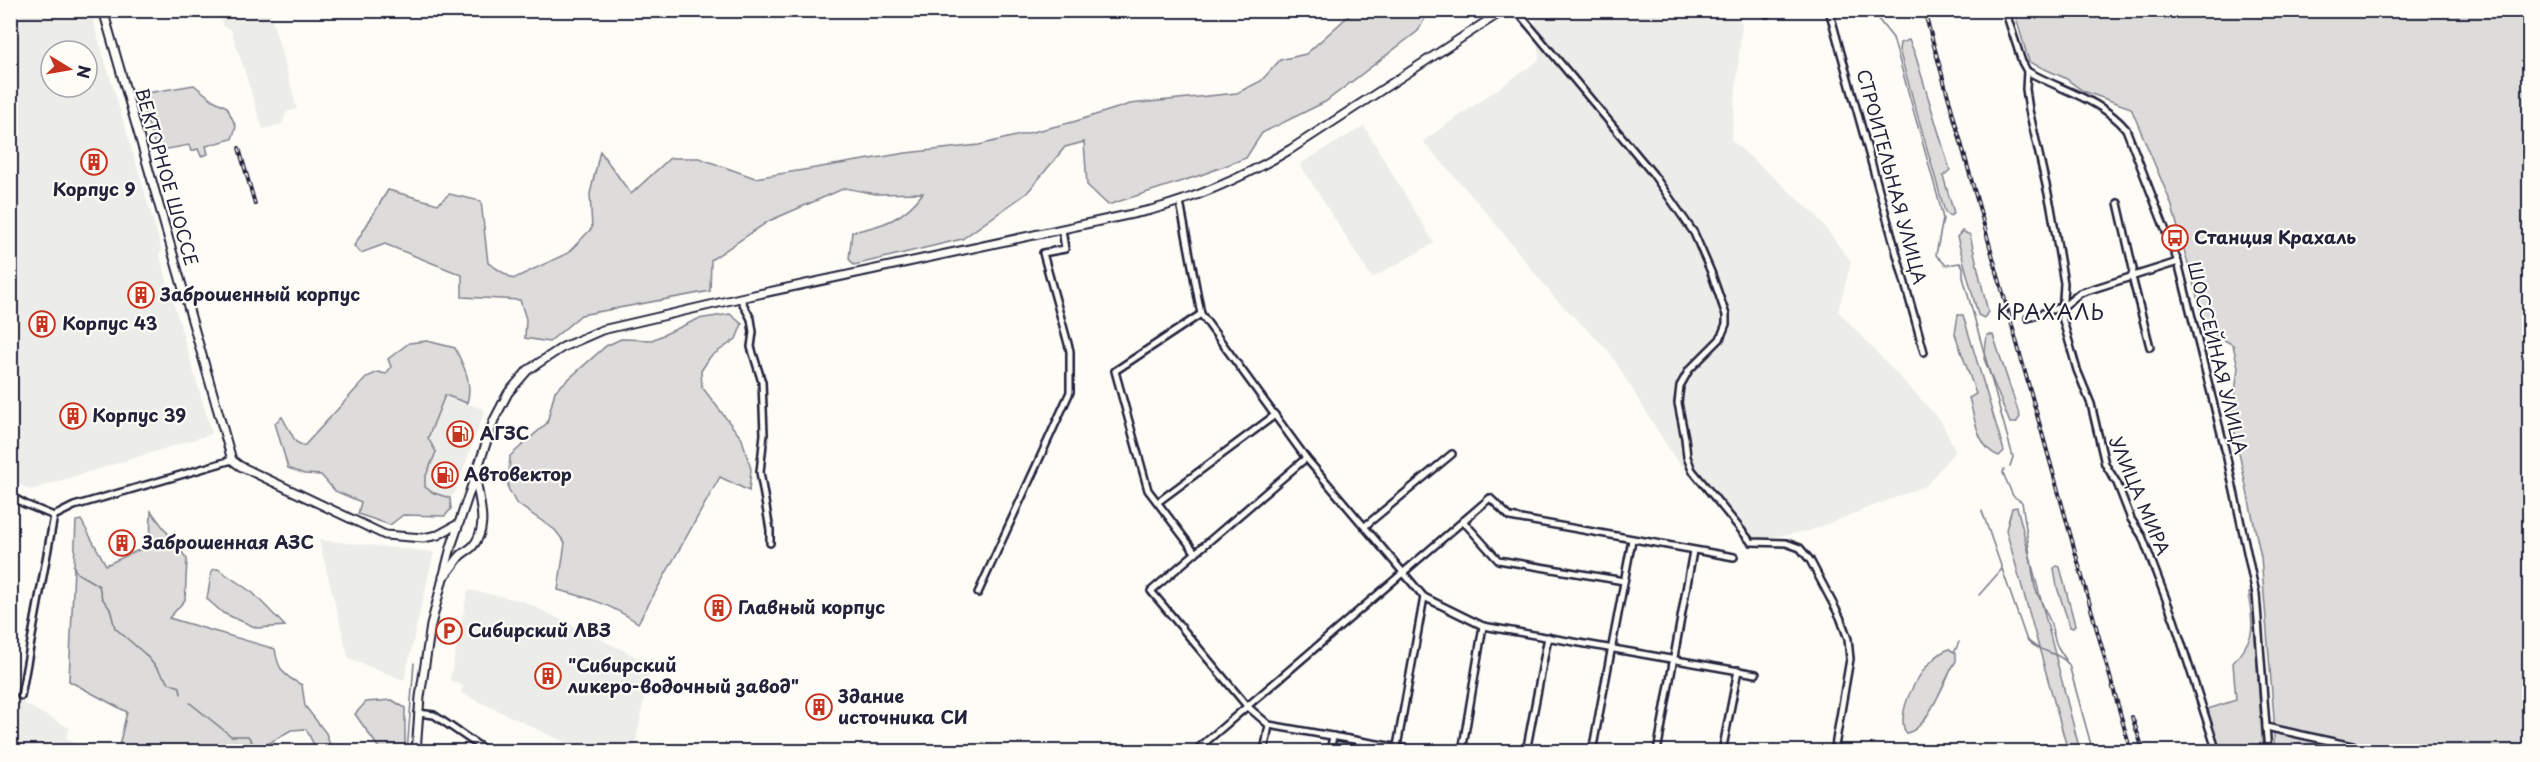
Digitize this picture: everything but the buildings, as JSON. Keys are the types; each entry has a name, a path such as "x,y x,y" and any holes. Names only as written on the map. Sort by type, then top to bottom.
{"main road":[{"name":"ВЕКТОРНОЕ ШОССЕ","path":"103,10 232,460"},
{"path":"416,752 418,713 431,625 458,524 494,420 517,381 537,364 563,347 602,330 1062,229 1180,202 1205,194 1260,167 1504,10"},
{"path":"232,460 240,466 385,535 410,538 438,536 449,538 453,553 462,554"},
{"path":"443,577 462,554 474,546 482,527 476,472"},
{"path":"466,499 472,495 478,496"},
{"path":"438,536 458,524"}],"street":[{"path":"1516,10 1653,174 1694,233 1711,272 1726,315 1726,324 1720,339 1689,370 1680,386 1678,403 1686,457 1692,470 1747,538 1756,542 1792,544 1805,553 1840,616 1848,639 1850,658 1834,752"},
{"name":"СТРОИТЕЛЬНАЯ УЛИЦА","path":"1829,10 1924,352"},
{"path":"2005,10 2022,62 2027,70"},
{"name":"ШОССЕЙНАЯ УЛИЦА","path":"2027,70 2119,120 2126,129 2178,262 2225,449 2256,594 2268,752"},
{"name":"УЛИЦА МИРА","path":"2027,70 2026,89 2029,110 2052,207 2064,283 2062,317 2077,370 2091,404 2105,464 2117,483 2131,519 2142,536 2174,620 2217,752"},
{"path":"1180,202 1201,314 1306,458 1424,597 1483,626 1756,674"},
{"path":"2118,203 2133,269 2132,277 2150,347"},
{"path":"978,592 1070,392 1070,351 1043,253 1065,249 1062,229"},
{"path":"2028,318 2064,306 2080,293 2178,262"},
{"path":"740,298 751,318 753,332 751,347 762,382 764,434 760,472 764,506 769,520 770,543"},
{"path":"1195,552 1149,490 1115,371 1201,314"},
{"path":"1158,502 1275,415"},
{"path":"1365,526 1452,454"},
{"path":"1306,458 1151,591 1247,706 1269,725 1423,752"},
{"path":"10,496 54,516 74,506 232,460"},
{"path":"1194,751 1490,498 1510,517 1734,557"},
{"path":"21,696 54,516"},
{"path":"1463,521 1498,560 1624,580"},
{"path":"1592,752 1632,540"},
{"path":"1657,752 1693,551"},
{"path":"1396,749 1424,597"},
{"path":"1462,752 1483,626"},
{"path":"1526,752 1548,637"},
{"path":"1722,752 1738,670"},
{"path":"418,713 434,715 488,752"},
{"path":"1264,752 1269,725"},
{"path":"2266,727 2379,752"},
{"path":"1330,752 1333,736"}],"shaded area":[{"path":"10,11 90,11 98,39 39,39 39,99 99,99 99,41 157,233 162,252 159,253 212,434 30,490 10,479"},
{"path":"219,11 270,11 297,109 286,112 282,124 263,129 231,29 223,27"},
{"path":"1354,11 1429,11 1418,31 1325,102 1262,133 1246,158 1108,205 1087,185 1084,142 1065,147 1027,193 962,239 854,265 849,259 852,232 892,220 908,209 923,193 876,194 845,188 769,221 711,260 710,291 581,315 549,342 525,338 526,319 520,300 462,297 462,275 385,244 361,253 354,246 388,190 438,204 449,194 481,201 488,263 513,279 568,253 592,228 590,194 600,151 631,194 670,158 699,158 755,178 906,153 979,145 1073,122 1130,104 1237,93 1261,81 1280,60 1306,54"},
{"path":"1535,11 1729,11 1742,23 1731,140 1815,214 1851,262 1838,311 1941,421 1955,451 1927,485 1809,531 1749,541 1674,457 1608,350 1555,298 1486,212 1423,141 1539,60"},
{"path":"2014,11 2529,11 2529,751 2274,751 2274,718 2261,557 2232,420 2238,367 2233,345 2206,329 2171,203 2131,108 2083,91 2065,78 2029,62"},
{"path":"1909,40 1950,170 1943,176 1954,213 1950,216 1945,212 1899,50 1900,43"},
{"path":"194,85 213,100 227,107 236,127 232,139 206,146 208,154 201,156 198,149 191,151 189,145 157,151 140,100 147,93"},
{"path":"1364,126 1434,243 1372,278 1300,164"},
{"path":"1962,231 1970,235 1988,312 1984,318 1978,315 1957,237"},
{"path":"730,314 742,324 736,339 710,357 701,371 702,387 742,439 751,469 749,491 720,477 638,623 599,602 558,590 565,543 555,530 516,503 508,488 510,456 547,423 555,391 606,346 621,339 652,340 698,319"},
{"path":"1958,315 1963,315 2004,451 1999,456 1986,446 1975,423 1969,398 1976,394 1955,334"},
{"path":"1987,335 1993,335 2020,417 2016,423 2010,423 1984,359"},
{"path":"427,341 455,348 467,375 469,388 467,403 445,395 428,438 436,452 425,478 425,487 434,493 450,498 451,509 445,516 403,515 390,525 358,514 361,502 335,491 321,475 304,474 288,468 275,423 282,417 296,442 304,446 367,377 378,372 386,374 391,367 388,359 409,343"},
{"path":"445,395 485,410 455,492 450,498 434,493 425,487 425,478 436,452 428,438"},
{"path":"2017,507 2080,751 2068,751 2006,530 2012,508"},
{"path":"151,511 187,559 185,600 169,618 275,649 283,672 302,685 305,706 326,733 332,751 317,751 306,729 291,730 256,751 130,751 119,746 127,712 69,681 76,521 81,520 106,565 150,545"},
{"path":"319,540 434,552 404,680 349,659"},
{"path":"2060,567 2075,625 2073,628 2070,627 2057,587 2054,568"},
{"path":"218,569 253,593 285,626 257,628 223,613 207,599 212,570"},
{"path":"468,590 523,601 651,664 634,751 590,751 566,743 461,693 463,686 450,680"},
{"path":"2252,592 2263,751 2218,751 2208,709 2236,700 2233,663 2246,645 2252,631 2249,593"},
{"path":"1949,649 1956,653 1956,661 1935,703 1921,723 1914,730 1906,733 1903,723 1904,712 1914,686 1930,662"},
{"path":"11,697 70,728 65,738 90,751 11,751"},
{"path":"392,700 405,708 405,751 381,751 355,714 366,702"}],"waterway":[{"path":"1871,10 1893,38 1939,201 1943,219 1936,255 1946,265 1960,263 1963,267 1963,277 2013,457 2010,466"},
{"path":"2004,469 2003,473 2013,496 2022,502 2035,588 2050,621 2056,644 2066,660"},
{"path":"1982,511 2026,638 2036,647 2060,657 2069,665 2093,752"},
{"path":"73,566 77,573 99,586 102,598 110,609 115,628 145,654 169,683 180,687 181,694"},
{"path":"1979,595 2002,569"},
{"path":"1955,651 1959,642"},
{"path":"407,752 414,663"},
{"path":"190,703 231,736 248,736 254,745 263,747"}],"railway":[{"path":"1924,10 2131,752"},
{"path":"239,148 255,204"},
{"path":"2132,717 2144,752"}],"place":[{"name":"Корпус 9","path":"94,162"},
{"name":"Станция Крахаль","path":"2175,238"},
{"name":"Заброшенный корпус","path":"141,295"},
{"name":"Корпус 43","path":"42,324"},
{"name":"Корпус 39","path":"73,416"},
{"name":"АГЗС","path":"460,434"},
{"name":"Автовектор","path":"445,475"},
{"name":"Заброшенная АЗС","path":"122,543"},
{"name":"Главный корпус","path":"718,608"},
{"name":"Сибирский ЛВЗ","path":"449,631"},
{"name":"\"Сибирский ликеро-водочный завод\"","path":"548,676"},
{"name":"Здание источника СИ","path":"819,707"}],"district":[{"name":"КРАХАЛЬ","path":"2051,313"}]}
